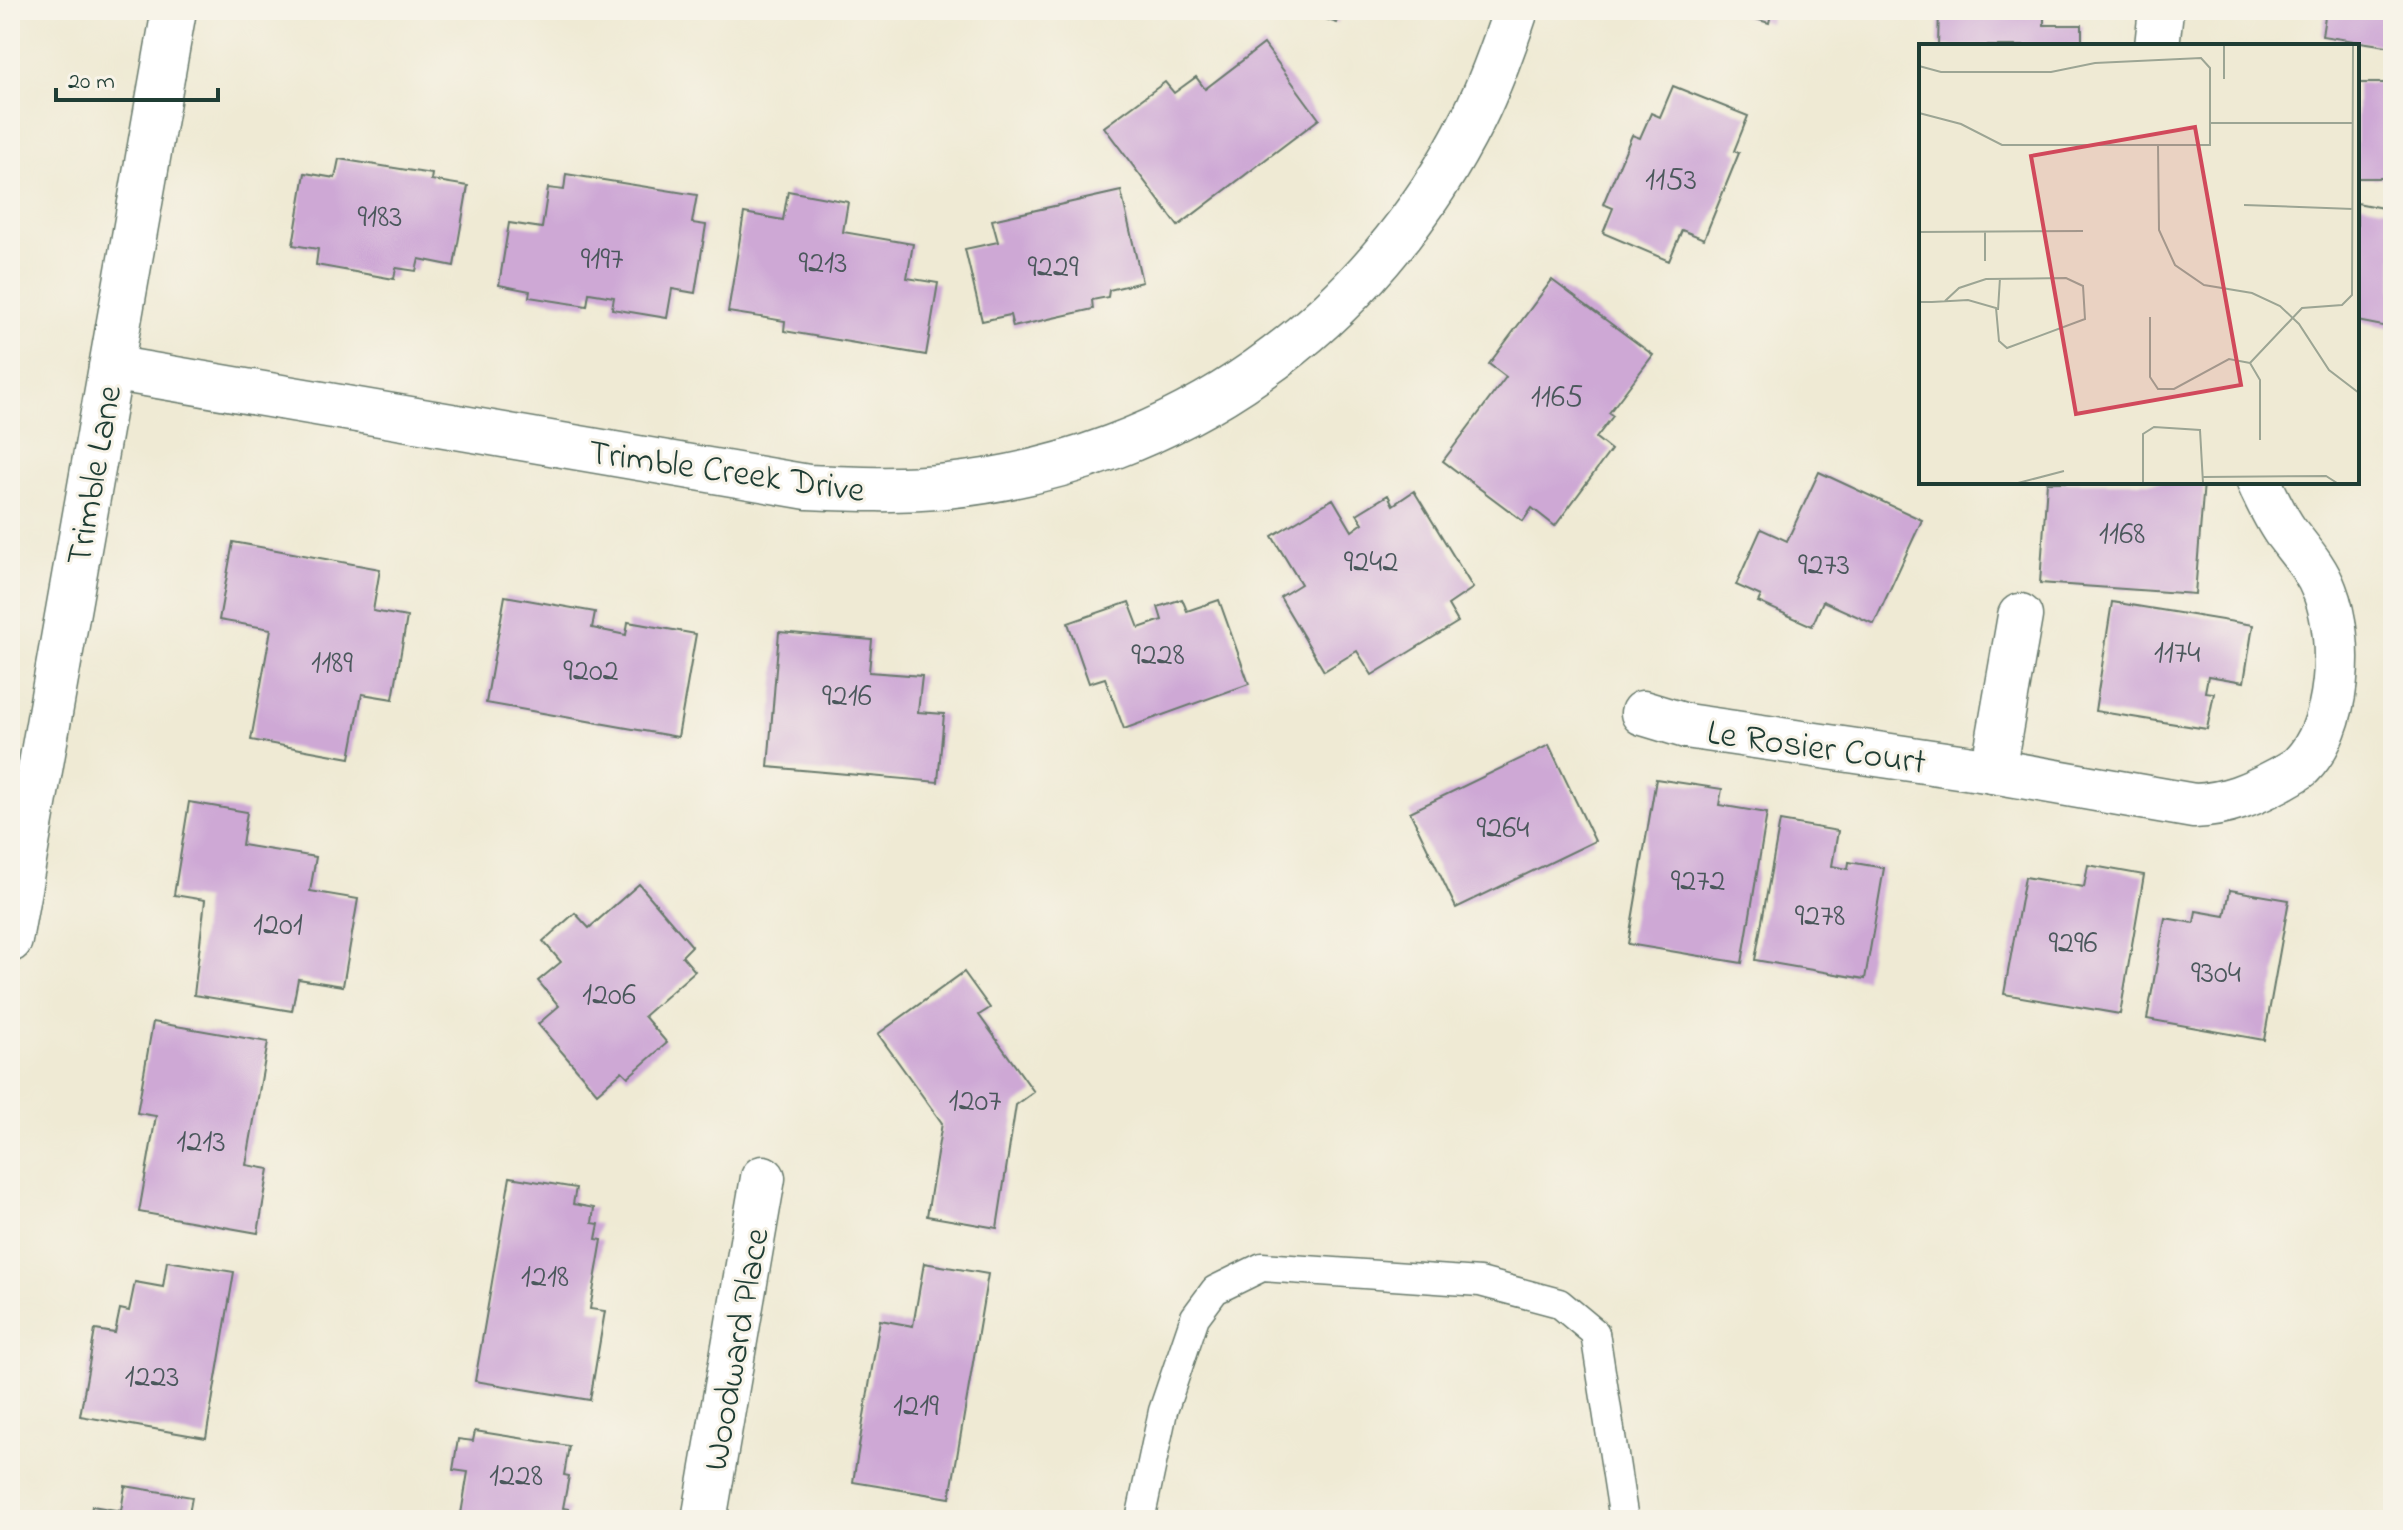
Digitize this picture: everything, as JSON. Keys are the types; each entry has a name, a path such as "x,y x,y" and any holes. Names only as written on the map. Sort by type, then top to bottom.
{"street":[{"name":"Trimble Lane","path":"10,940 174,10"},
{"name":"Trimble Creek Drive","path":"111,368 808,487 877,490 947,486 1030,472 1085,457 1151,432 1214,400 1274,362 1326,316 1366,276 1405,229 1443,174 1475,117 1516,10"},
{"path":"2157,44 2161,10"},
{"name":"Le Rosier Court","path":"1643,713 1686,726 1993,771 2194,806 2216,805 2238,799 2299,768 2310,755 2326,723 2335,674 2336,633 2332,611 2315,570 2284,529 2260,484"},
{"path":"1993,771 2020,616"},
{"name":"Woodward Place","path":"704,1520 763,1178"}],"lane":[{"path":"1140,1520 1163,1411 1195,1317 1215,1290 1262,1267 1480,1282 1559,1303 1595,1333 1624,1520"}],"building":[{"path":"1299,10 1342,10 1337,23"},
{"path":"1726,10 1772,10 1769,23"},
{"path":"1939,10 2044,10 2044,25 2082,25 2082,44 1938,44"},
{"path":"2326,10 2393,10 2393,47 2322,36"},
{"path":"1264,44 1319,119 1178,226 1104,127 1165,82 1174,93 1196,77 1205,89"},
{"path":"2359,83 2393,83 2393,178 2359,178"},
{"path":"1673,86 1748,116 1734,151 1739,153 1704,239 1682,230 1669,261 1603,233 1613,208 1603,204 1632,135 1640,138 1651,113 1660,117"},
{"path":"339,159 432,174 431,180 468,186 454,266 419,259 416,271 396,268 394,279 316,265 318,249 293,245 305,173 335,178"},
{"path":"566,174 697,195 692,223 706,225 695,293 672,289 667,318 612,309 614,297 589,293 587,306 529,297 530,291 499,285 509,223 542,228 548,188 564,190"},
{"path":"788,191 848,202 843,232 913,244 907,278 938,283 926,355 784,331 785,321 728,312 744,213 783,220"},
{"path":"1121,191 1142,282 1109,290 1108,297 1092,300 1093,309 1013,327 1010,315 982,321 965,249 998,242 992,220"},
{"path":"2359,203 2393,210 2393,328 2359,321"},
{"path":"1552,280 1653,355 1609,413 1613,416 1596,438 1611,450 1555,526 1532,508 1523,521 1443,461 1506,377 1489,364"},
{"path":"1819,472 1922,520 1874,624 1823,601 1812,626 1758,602 1761,596 1736,585 1761,529 1787,541"},
{"path":"2047,484 2204,484 2195,594 2040,583"},
{"path":"1414,491 1473,588 1448,605 1458,622 1372,675 1357,651 1324,671 1280,597 1301,584 1272,536 1333,499 1352,531 1363,523 1357,514 1388,495 1393,505"},
{"path":"233,542 380,569 373,611 407,617 393,699 362,694 350,758 251,740 271,629 219,620"},
{"path":"505,596 595,612 592,628 626,635 628,622 696,634 678,737 486,703"},
{"path":"1182,599 1187,611 1219,600 1249,684 1124,729 1105,678 1089,683 1068,623 1129,602 1139,628 1162,620 1158,607"},
{"path":"2112,602 2253,625 2244,682 2208,676 2205,692 2214,693 2207,729 2095,711"},
{"path":"779,632 872,640 869,672 922,676 918,712 944,714 938,782 768,767"},
{"path":"1549,745 1595,841 1456,908 1410,812"},
{"path":"1656,779 1722,789 1719,805 1767,813 1742,963 1628,944"},
{"path":"189,802 247,812 242,845 316,857 310,891 358,899 343,986 298,979 292,1011 194,995 205,900 174,895"},
{"path":"1780,821 1838,831 1832,866 1848,869 1849,862 1884,868 1865,979 1755,960"},
{"path":"2088,865 2144,875 2120,1014 2004,994 2025,877 2084,887"},
{"path":"639,884 692,946 682,956 695,971 644,1016 667,1043 628,1077 622,1071 597,1093 538,1024 559,1006 538,981 561,962 543,941 575,913 589,928"},
{"path":"2230,890 2289,900 2264,1040 2147,1019 2165,918 2194,923 2196,911 2225,916"},
{"path":"964,972 990,1008 979,1015 1034,1092 1016,1105 997,1228 927,1216 942,1123 878,1034"},
{"path":"153,1022 268,1042 246,1165 269,1169 258,1233 139,1212 156,1116 137,1113"},
{"path":"510,1177 576,1188 573,1204 594,1208 592,1223 599,1224 596,1239 602,1240 590,1309 605,1311 590,1400 475,1381"},
{"path":"167,1261 234,1272 206,1438 80,1416 95,1330 115,1333 120,1309 129,1311 135,1282 163,1287"},
{"path":"924,1263 988,1274 950,1498 853,1482 880,1320 913,1326"},
{"path":"475,1431 569,1446 564,1475 569,1476 563,1508 569,1509 567,1520 460,1520 468,1472 453,1470 458,1439 473,1441"},
{"path":"125,1486 192,1497 188,1520 90,1520 92,1506 121,1511"}]}
